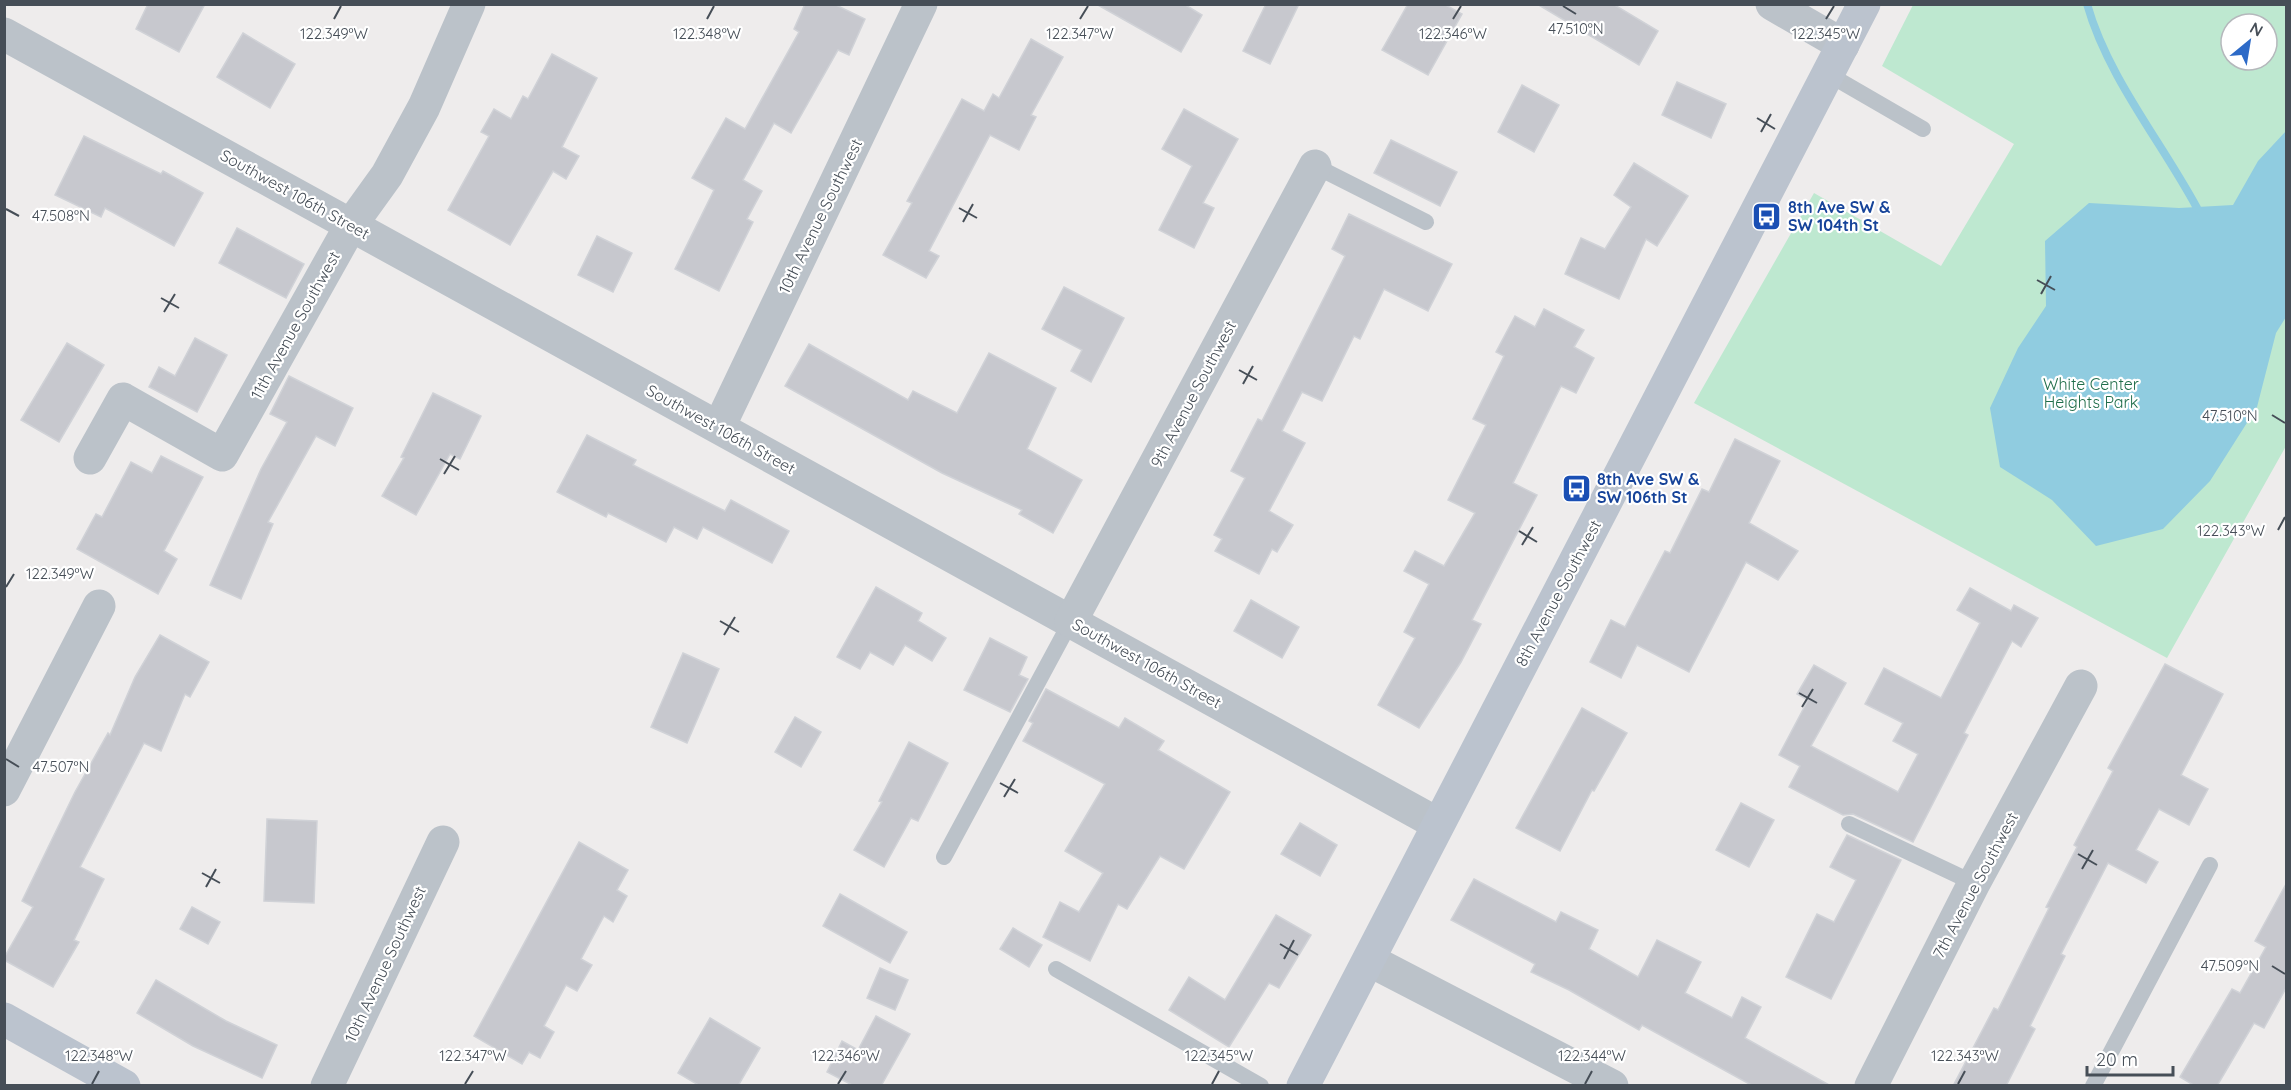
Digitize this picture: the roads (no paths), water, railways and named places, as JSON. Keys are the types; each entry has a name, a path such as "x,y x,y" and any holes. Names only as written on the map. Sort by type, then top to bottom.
{"street":[{"name":"11th Avenue Southwest","path":"90,458 123,399 222,455 351,225 387,175 424,107 469,4"},
{"name":"10th Avenue Southwest","path":"719,427 921,4"},
{"path":"1772,4 1843,45"},
{"name":"8th Avenue Southwest","path":"1303,1086 1864,4"},
{"name":"Southwest 106th Street","path":"4,34 1438,824"},
{"name":"9th Avenue Southwest","path":"1071,621 1315,166"},
{"path":"4,790 99,606"},
{"name":"7th Avenue Southwest","path":"1871,1086 1974,883 2081,686"},
{"name":"10th Avenue Southwest","path":"327,1086 443,842"},
{"path":"1369,960 1612,1086"},
{"path":"4,1019 124,1086"}],"lane":[{"path":"1828,74 1923,129"},
{"path":"1315,166 1426,222"},
{"path":"944,857 1071,621"},
{"path":"1849,824 1974,883"},
{"path":"2093,1086 2210,865"},
{"path":"1056,969 1261,1086"}],"water":[{"path":"2286,131 2286,317 2276,333 2257,407 2210,481 2163,529 2096,546 2052,500 2000,467 1990,408 2018,348 2046,306 2045,241 2089,203 2179,208 2233,205 2258,161"}],"waterway":[{"path":"2087,4 2108,58 2136,109 2197,208"}],"place":[{"name":"8th Ave SW & SW 104th St","path":"1767,216"},
{"name":"8th Ave SW & SW 106th St","path":"1576,488"}],"park label":[{"name":"White Center Heights Park","path":"2091,393"}]}
